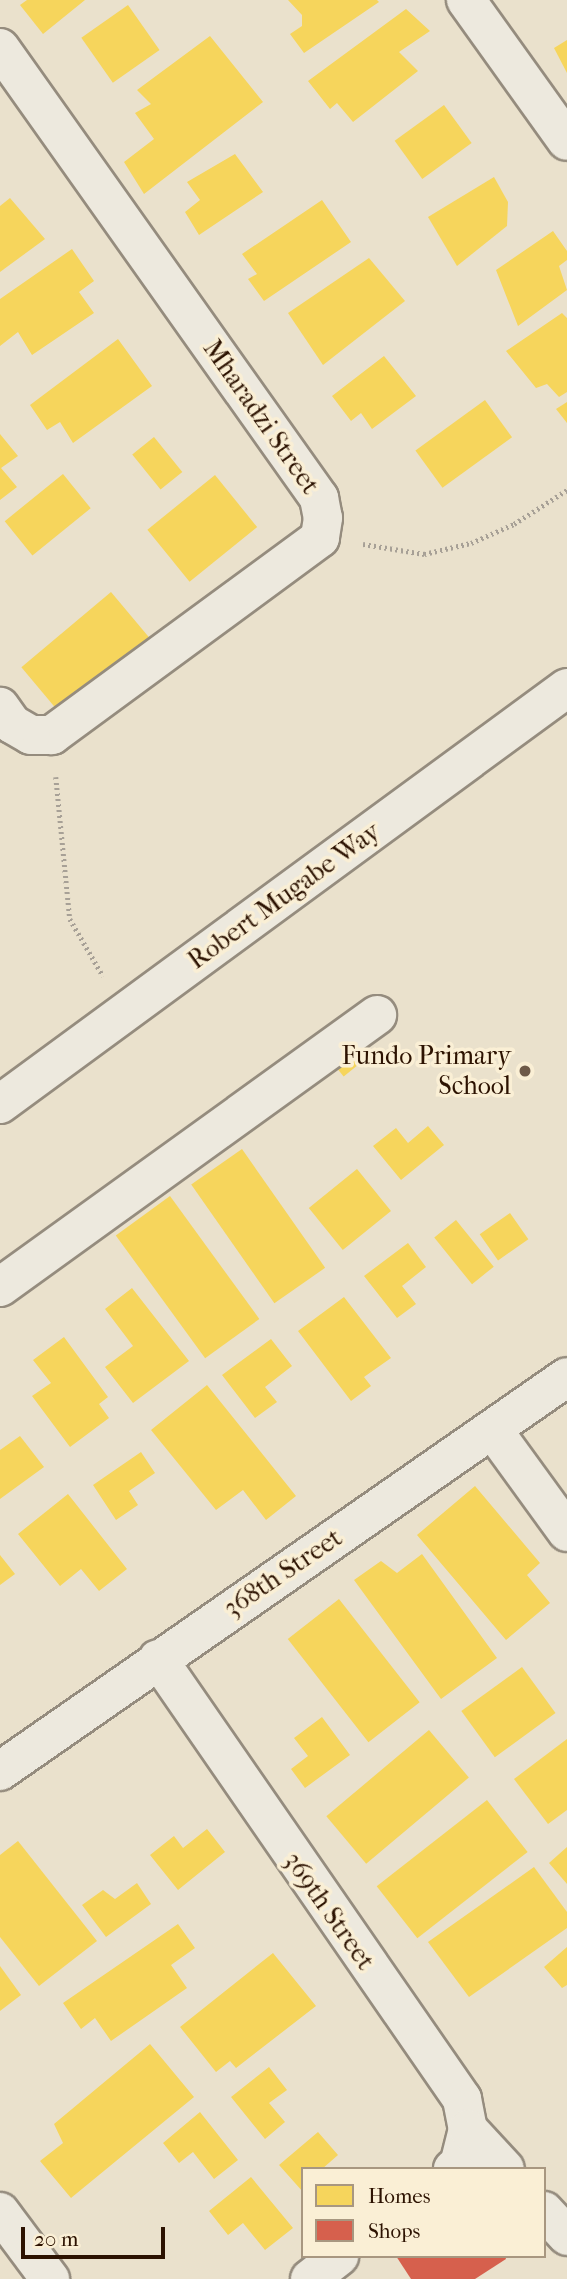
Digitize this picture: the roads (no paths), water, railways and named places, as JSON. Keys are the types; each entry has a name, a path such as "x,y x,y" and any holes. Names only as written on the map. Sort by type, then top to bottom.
{"street":[{"path":"467,0 567,141"},
{"name":"Mharadzi Street","path":"0,48 319,498 323,518 320,538 52,735 31,735 12,724 0,707"},
{"name":"Robert Mugabe Way","path":"0,1104 567,688"},
{"path":"0,1287 377,1014"},
{"name":"368th Street","path":"0,1771 567,1377"},
{"path":"493,1430 567,1532"},
{"name":"369th Street","path":"158,1659 463,2099 468,2129 459,2164 455,2167"},
{"path":"468,2129 503,2167"},
{"path":"0,2212 50,2279"},
{"path":"546,2213 567,2236"},
{"path":"310,2279 337,2258"}],"place":[{"name":"Fundo Primary School","path":"525,1071"}]}
